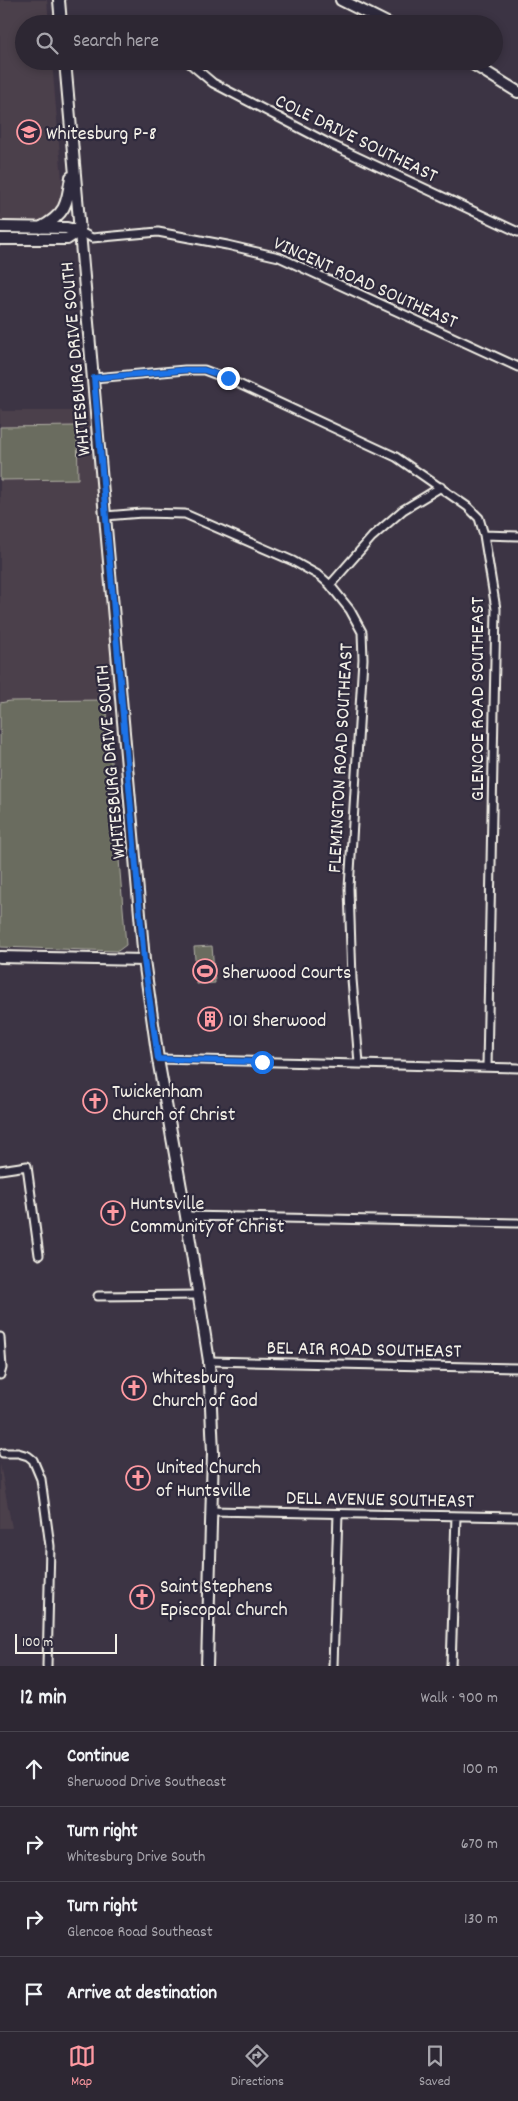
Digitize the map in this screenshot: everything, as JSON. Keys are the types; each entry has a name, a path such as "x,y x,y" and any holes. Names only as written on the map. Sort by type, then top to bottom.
{"main road":[{"path":"60,0 61,15"},
{"path":"341,0 371,15"},
{"name":"WHITESBURG DRIVE SOUTH","path":"66,70 144,960 158,1059 209,1361 213,1453 207,1666"},
{"path":"483,70 518,92"},
{"path":"40,228 60,216 68,201 74,159"},
{"path":"0,227 67,228 79,231"},
{"path":"0,239 67,239 79,231"},
{"path":"0,957 144,960"}],"street":[{"name":"COLE DRIVE SOUTHEAST","path":"198,70 213,83 330,144 518,232"},
{"name":"VINCENT ROAD SOUTHEAST","path":"79,231 92,238 158,232 279,257 518,367"},
{"name":"GLENCOE ROAD SOUTHEAST","path":"94,378 184,370 204,370 228,378 396,457 441,487 468,507 479,518 484,535 496,609 487,1067"},
{"path":"330,585 372,537 403,510 441,487"},
{"name":"FLEMINGTON ROAD SOUTHEAST","path":"105,516 142,513 185,514 293,561 320,576 330,585 350,610 362,632 364,658 349,888 352,979 359,1063"},
{"path":"484,535 518,536"},
{"path":"158,1059 518,1068"},
{"path":"0,1170 27,1166 39,1255"},
{"path":"186,1216 518,1223"},
{"path":"98,1296 199,1295"},
{"path":"0,1337 2,1368 0,1375"},
{"name":"BEL AIR ROAD SOUTHEAST","path":"209,1361 518,1368"},
{"path":"3,1453 18,1453 28,1456 33,1460 41,1479 50,1546 47,1666"},
{"name":"DELL AVENUE SOUTHEAST","path":"211,1511 518,1518"},
{"path":"333,1666 338,1514"},
{"path":"451,1666 456,1516"}],"shaded area":[{"name":"Whitesburg P-8","path":"0,0 47,0 48,15 15,15 15,70 53,70 64,203 55,216 40,224 0,224"},
{"path":"0,408 3,411 91,411 115,700 10,701 0,703"},
{"path":"0,1464 12,1528 0,1528"}],"green space":[{"path":"77,426 78,479 0,480 0,427"},
{"path":"106,700 126,945 118,951 0,947 0,703 10,701"},
{"name":"Sherwood Courts","path":"212,946 215,983 197,984 194,947"}],"place":[{"name":"Whitesburg P-8","path":"29,132"},
{"name":"Sherwood Courts","path":"205,971"},
{"name":"101 Sherwood","path":"210,1019"},
{"name":"Twickenham Church of Christ","path":"95,1101"},
{"name":"Huntsville Community of Christ","path":"113,1213"},
{"name":"Whitesburg Church of God","path":"134,1388"},
{"name":"United Church of Huntsville","path":"138,1478"},
{"name":"Saint Stephens Episcopal Church","path":"142,1597"}],"route":[{"path":"228,378 204,370 184,370 94,378 144,960 158,1059 262,1062"}]}
